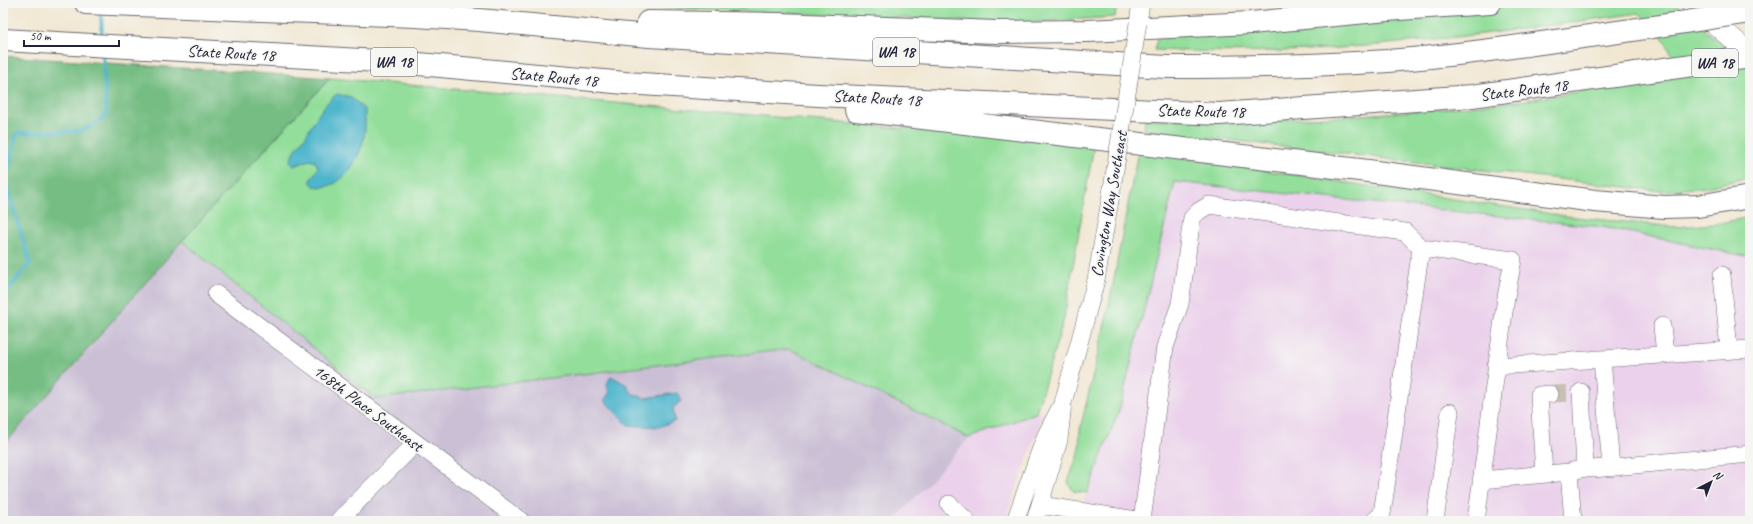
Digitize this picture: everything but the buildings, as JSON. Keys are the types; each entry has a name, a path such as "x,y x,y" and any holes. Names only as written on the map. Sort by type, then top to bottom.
{"highway":[{"name":"WA 18","path":"86,3 415,16 479,20 650,36 1167,67 1230,67 1388,61 1481,52 1750,12"},
{"path":"479,20 778,24 997,32 1088,31 1251,23 1398,9 1490,3"},
{"name":"State Route 18","path":"3,40 397,62 625,82 818,95 1219,114 1472,96 1750,57"},
{"path":"625,82 1360,170 1595,201 1664,208 1698,206 1750,197"}],"main road":[{"path":"1691,3 1750,54"},
{"path":"1732,3 1750,19"}],"street":[{"name":"Covington Way Southeast","path":"1037,513 1060,440 1063,403 1096,280 1112,189 1141,3"},
{"path":"1037,513 1142,521 1165,348 1180,304 1192,218 1199,211 1210,205 1405,232 1421,248 1513,260 1496,366 1476,521"},
{"path":"1374,521 1382,514 1421,248"},
{"path":"1722,275 1729,350"},
{"name":"168th Place Southeast","path":"216,294 521,521"},
{"path":"1662,326 1665,354"},
{"path":"1496,366 1750,349"},
{"path":"1602,359 1611,468"},
{"path":"1573,521 1577,470 1579,393 1605,391"},
{"path":"1544,474 1539,395 1550,394"},
{"name":"Covington Way Southeast","path":"1015,521 1045,437 1063,403"},
{"path":"1435,521 1450,412"},
{"path":"338,521 416,443"},
{"path":"1481,480 1750,454"},
{"path":"949,504 967,521"}],"shaded area":[{"path":"1175,182 1603,227 1750,257 1750,521 1076,521 1120,408"},
{"path":"182,241 391,397 790,349 969,438 894,521 3,521 3,446"},
{"path":"1045,410 1005,521 894,521 969,438"}],"green space":[{"path":"548,3 1048,3 1078,5 1078,3 1117,3 1115,17 1019,23"},
{"path":"1538,3 1674,3 1750,69 1750,177 1708,187 1660,191 1144,130 1145,119 1270,120 1441,109 1527,100 1693,73 1672,55 1662,36 1639,13 1452,38 1339,48 1246,52 1154,50 1158,36"},
{"path":"3,56 330,78 182,241 3,446"},
{"path":"330,78 1094,145 1064,318 1036,413 969,438 790,349 376,399 182,241"},
{"path":"1138,151 1565,216 1676,227 1715,224 1750,217 1750,257 1603,227 1175,182 1120,408 1087,493 1073,491 1068,482 1079,451 1080,430 1107,315"}],"water":[{"path":"337,94 351,97 365,110 365,129 361,149 352,166 340,180 332,185 323,187 314,186 310,181 317,171 318,167 315,162 310,160 294,166 290,162 291,158 328,102"},
{"path":"611,376 627,385 631,393 645,398 677,393 680,396 681,401 673,408 675,421 659,427 628,425 605,401 609,394 607,384"}],"waterway":[{"path":"101,9 102,39"},
{"path":"3,296 30,263 5,180 17,133 82,131 106,117 103,51"}],"tunnel":[{"path":"1550,394 1577,393"}]}
